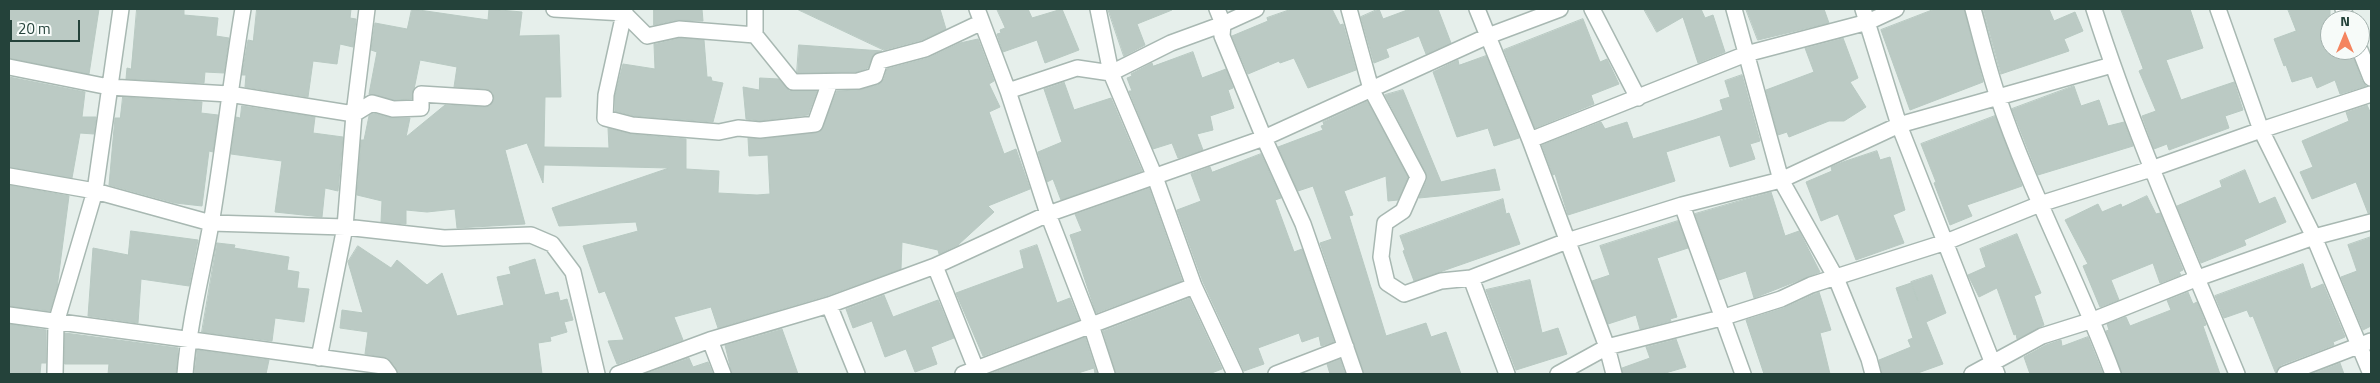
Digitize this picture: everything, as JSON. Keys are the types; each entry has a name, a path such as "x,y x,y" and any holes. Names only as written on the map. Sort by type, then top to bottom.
{"street":[{"path":"55,374 56,323 95,190 121,9"},
{"path":"185,374 188,341 211,223 229,94 244,9"},
{"path":"319,358 345,227 354,114 367,9"},
{"path":"554,9 624,11 648,36 679,29 755,35"},
{"path":"756,9 755,35 793,82 858,82 875,76 880,61 925,49 980,15 1008,91 1048,214 1091,325 1107,374"},
{"path":"1098,9 1111,73 1154,177 1194,286 1235,374"},
{"path":"1218,9 1223,24 1222,36 1264,138 1303,224 1355,374"},
{"path":"1008,91 1077,68 1111,73 1171,43 1223,24 1256,9"},
{"path":"1349,9 1371,89 1418,177 1403,211 1385,223 1381,257 1388,283 1404,294 1441,281 1471,278 1567,241 1682,205 1781,180 1899,125 2112,65"},
{"path":"1477,9 1530,140 1607,347 1614,374"},
{"path":"618,374 710,340 828,305 935,266 1048,214 1264,138 1488,36 1560,9"},
{"path":"1592,9 1638,98"},
{"path":"1734,9 1781,180 1836,278 1869,359 1873,374"},
{"path":"1530,140 1746,54 1865,15 1896,9"},
{"path":"1973,9 1997,96 2040,204 2093,320 2113,374"},
{"path":"2094,9 2112,65 2151,169 2237,374"},
{"path":"2218,9 2261,130 2365,343 2371,374"},
{"path":"624,11 606,95 605,118 632,125 719,132 738,128 760,130 814,124 830,82"},
{"path":"1865,15 1899,125 1995,369"},
{"path":"2364,60 2371,78"},
{"path":"9,67 109,87 229,94 354,114 372,104 393,109 422,108 421,94 485,98"},
{"path":"1558,374 1607,347 1721,318 1781,299 1811,285 1946,242 2040,204 2151,169 2371,94"},
{"path":"9,176 95,190 211,223 345,227 444,238 531,235 552,244 573,272 597,374"},
{"path":"1682,205 1742,374"},
{"path":"1972,374 1995,369 2042,336 2093,320 2198,278 2314,237 2371,222"},
{"path":"935,266 972,372 1194,286"},
{"path":"1471,278 1507,374"},
{"path":"828,305 857,374"},
{"path":"9,315 56,323 383,366 389,374"},
{"path":"710,340 723,374"},
{"path":"2285,374 2365,343"},
{"path":"1276,374 1346,347"}],"building":[{"path":"9,9 99,9 89,74 9,58"},
{"path":"137,9 184,9 184,15 218,18 216,36 229,38 224,73 205,72 204,83 126,79 127,68 131,69"},
{"path":"257,9 351,9 350,18 356,19 353,47 340,44 337,64 313,61 308,97 245,87 246,75 242,75 248,40 253,41"},
{"path":"412,9 488,20 489,9 522,12 519,36 559,35 561,97 545,97 544,147 609,148 608,128 631,134 686,139 686,169 719,171 718,193 770,194 768,155 749,156 748,138 761,139 820,132 837,91 858,90 878,85 884,79 887,69 928,58 960,43 978,39 994,81 989,84 1000,107 989,112 1004,154 1016,149 1030,189 988,206 994,212 958,245 939,254 938,250 902,242 901,269 826,296 718,328 711,307 674,317 683,340 617,364 608,341 624,340 605,291 599,293 583,246 638,231 636,222 559,226 552,208 669,168 544,165 543,183 527,143 505,150 525,224 457,228 455,209 427,212 406,210 406,224 381,222 382,201 357,195 361,140 364,140 369,116 373,113 391,118 410,118 406,137 445,105 485,107 490,106 494,99 493,93 486,89 454,87 457,67 420,60 412,99 394,100 369,94 377,52 371,50 375,23 407,29"},
{"path":"654,9 702,9 703,21 677,20 654,25"},
{"path":"797,9 940,9 946,29 922,40 884,50"},
{"path":"997,9 1028,9 1032,18 1062,9 1079,50 1045,63 1037,40 1003,52 997,34 1001,33 1000,30 1005,28"},
{"path":"1108,9 1172,10 1137,24 1145,45 1124,56"},
{"path":"1292,9 1332,9 1340,25 1343,24 1356,70 1308,88 1294,58 1280,63 1279,61 1248,74 1232,36 1268,21 1267,18"},
{"path":"1379,9 1383,19 1410,9 1438,9 1451,43 1426,54 1419,36 1386,49 1389,57 1374,63 1361,17"},
{"path":"1644,9 1701,9 1705,18 1713,15 1725,52 1698,63 1683,17 1657,32"},
{"path":"1746,9 1824,9 1829,23 1758,40"},
{"path":"1935,9 1964,9 1983,82 1910,110 1881,30"},
{"path":"1983,9 2049,9 2054,21 2075,12 2083,31 2064,39 2069,51 2001,74"},
{"path":"2121,9 2190,9 2203,48 2166,60 2181,100 2234,82 2243,110 2225,116 2229,128 2169,150 2167,144 2154,149 2142,116 2156,111 2139,71 2143,69"},
{"path":"2288,9 2330,9 2320,10 2320,60 2355,60 2362,81 2366,86 2340,94 2335,80 2317,88 2312,76 2292,82 2274,39 2296,31"},
{"path":"1583,19 1600,62 1607,59 1619,84 1591,95 1594,104 1535,128 1504,50"},
{"path":"680,38 704,40 707,77 711,77 712,81 723,83 713,122 634,116 615,111 615,96 623,64 655,69 654,44"},
{"path":"1843,38 1858,78 1850,82 1866,107 1844,121 1829,121 1789,137 1787,132 1778,135 1766,90 1814,72 1805,48"},
{"path":"799,45 882,51 873,55 868,68 857,72 797,73"},
{"path":"1193,52 1202,78 1226,69 1233,88 1228,90 1234,108 1210,116 1213,130 1197,134 1203,150 1178,158 1172,143 1153,149 1129,91 1132,91 1127,78 1152,63 1153,66"},
{"path":"1486,56 1519,138 1494,146 1488,128 1457,137 1433,72 1458,60 1459,65"},
{"path":"1742,75 1760,141 1750,144 1755,159 1730,167 1720,135 1666,152 1675,181 1568,215 1555,174 1553,175 1542,145 1601,122 1605,129 1627,122 1633,139 1723,110 1720,100 1730,97 1725,81"},
{"path":"9,77 85,92 82,117 96,117 94,134 80,133 72,178 9,167"},
{"path":"760,78 779,79 789,91 817,91 808,115 760,121 746,119 743,87 759,90"},
{"path":"1064,82 1074,110 1111,98 1142,171 1061,200 1053,179 1047,182 1038,152 1062,142 1044,89"},
{"path":"2074,86 2081,106 2099,100 2108,126 2124,122 2133,146 2038,175 2012,109"},
{"path":"1403,90 1441,182 1495,169 1500,190 1419,198 1427,180 1426,173 1385,95"},
{"path":"123,97 202,102 201,113 218,115 213,152 209,151 202,206 175,203 109,185 115,118 120,118"},
{"path":"1367,101 1408,177 1398,200 1388,201 1386,176 1344,191 1353,215 1349,216 1386,336 1426,323 1431,337 1446,332 1461,374 1364,374 1320,243 1332,239 1313,186 1298,191 1278,147 1323,130 1321,126 1324,125 1323,122"},
{"path":"2367,105 2371,114 2371,213 2368,213 2356,182 2312,199 2300,172 2313,167 2302,141 2349,121 2346,112"},
{"path":"242,106 315,117 313,133 343,137 338,191 325,188 322,217 275,212 282,161 231,154 236,117 240,118"},
{"path":"1995,116 2022,186 1967,205 1972,216 1950,225 1921,144"},
{"path":"1877,151 1880,160 1890,157 1905,210 1893,215 1904,243 1856,260 1838,214 1821,221 1806,182 1832,171 1831,167"},
{"path":"1261,154 1281,198 1275,200 1294,252 1302,249 1334,342 1321,346 1319,336 1302,342 1299,333 1258,348 1264,364 1244,371 1203,282 1177,210 1201,201 1191,174 1210,167 1212,172"},
{"path":"2245,170 2259,204 2275,197 2286,222 2244,240 2246,245 2201,263 2177,206 2222,187 2220,181"},
{"path":"9,185 69,196 57,288 50,311 9,306"},
{"path":"1149,188 1182,281 1096,313 1070,235 1082,231 1075,214"},
{"path":"1771,192 1785,236 1799,231 1820,272 1754,298 1746,271 1719,280 1695,214"},
{"path":"2147,196 2156,214 2160,213 2183,270 2179,272 2181,275 2160,283 2153,263 2111,280 2119,300 2100,307 2083,266 2088,264 2065,220 2098,204 2102,212 2121,204 2122,207"},
{"path":"1503,199 1506,214 1509,213 1520,244 1414,281 1403,251 1405,250 1400,236"},
{"path":"1678,221 1688,248 1657,258 1677,317 1670,319 1671,321 1640,329 1636,315 1608,324 1592,281 1610,275 1600,246"},
{"path":"131,231 198,240 189,286 141,279 138,323 88,316 93,248 128,255"},
{"path":"2017,234 2041,293 2034,296 2044,325 2017,339 1997,288 1979,297 1968,275 1986,267 1980,249"},
{"path":"2371,237 2371,326 2363,330 2341,277 2357,271 2348,245"},
{"path":"217,243 235,245 234,248 289,257 287,270 299,272 297,288 309,289 304,322 275,318 272,341 202,332"},
{"path":"1037,245 1057,303 1070,298 1079,320 983,356 956,293 1024,268 1020,251"},
{"path":"358,246 391,268 397,260 427,285 442,273 457,316 504,305 497,277 511,274 509,267 535,259 545,295 558,292 560,301 567,299 573,320 564,322 567,332 550,337 551,341 538,343 542,374 398,374 388,358 365,354 368,332 340,328 342,310 363,313 348,262"},
{"path":"2303,264 2311,289 2323,284 2345,337 2333,342 2334,345 2281,365 2276,374 2253,316 2250,317 2247,310 2224,318 2215,296"},
{"path":"1932,275 1946,313 1926,322 1943,364 1915,374 1882,374 1879,360 1911,347 1908,340 1913,338 1896,288 1911,283 1918,301 1911,282"},
{"path":"1530,280 1542,333 1558,328 1567,354 1516,370 1486,290"},
{"path":"1819,292 1831,330 1820,333 1830,374 1764,374 1746,320 1784,308"},
{"path":"2188,292 2193,304 2197,302 2206,325 2203,326 2220,374 2122,374 2106,331 2109,330 2107,324 2126,317 2130,326 2171,310 2167,300"},
{"path":"884,295 893,317 938,300 954,338 931,347 937,364 915,372 906,349 885,357 872,321 853,328 846,309"},
{"path":"1189,298 1222,369 1209,374 1116,374 1103,331"},
{"path":"9,324 46,330 46,363 41,363 40,374 9,374"},
{"path":"782,329 798,374 732,374 725,345"},
{"path":"65,333 178,348 176,374 108,374 109,364 65,364"},
{"path":"1085,337 1097,374 1095,374 1094,368 1075,374 990,374"},
{"path":"2088,337 2103,374 2030,374 2024,357 2046,345 2061,340 2062,346"},
{"path":"1676,339 1686,367 1662,374 1623,374 1622,368 1650,358 1646,347"},
{"path":"197,350 269,360 266,374 194,374"},
{"path":"689,358 693,367 708,362 713,374 644,374"},
{"path":"1340,359 1345,374 1330,374 1327,364"},
{"path":"2340,363 2344,374 2311,374"}]}
